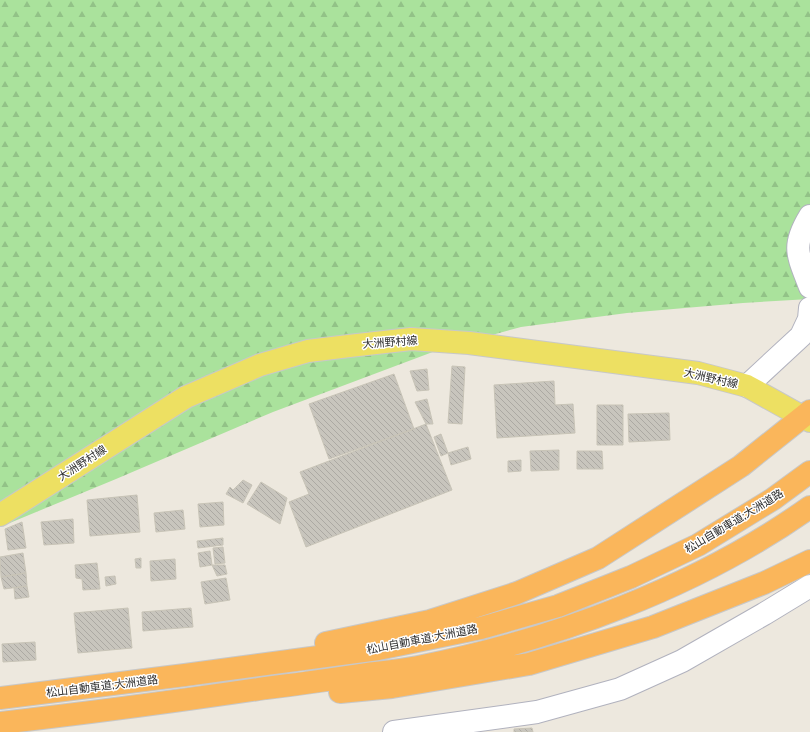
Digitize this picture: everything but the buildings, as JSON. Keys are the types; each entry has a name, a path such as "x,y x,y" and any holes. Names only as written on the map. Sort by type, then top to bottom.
{"highway":[{"path":"185,675 270,654 430,621 517,593 598,558 740,466 807,416"},
{"name":"松山自動車道;大洲道路","path":"0,698 378,649 481,628 558,606 631,577 698,545 773,499 810,472"},
{"path":"0,722 91,713 417,667 488,651 567,628 642,599 712,567 789,522 810,507"},
{"path":"198,698 306,696 392,687 529,664 654,628 810,561"}],"main road":[{"name":"大洲野村線","path":"0,515 186,397 260,365 308,352 411,339 469,343 698,373 747,386 807,416"}],"street":[{"path":"810,216 801,231 797,246 800,260 810,288"},
{"path":"747,386 801,336 809,319 810,308"},
{"path":"394,732 537,712 620,689 682,661 810,586"}],"green space":[{"path":"0,0 810,0 810,299 627,313 521,327 438,350 273,412 0,527"}]}
